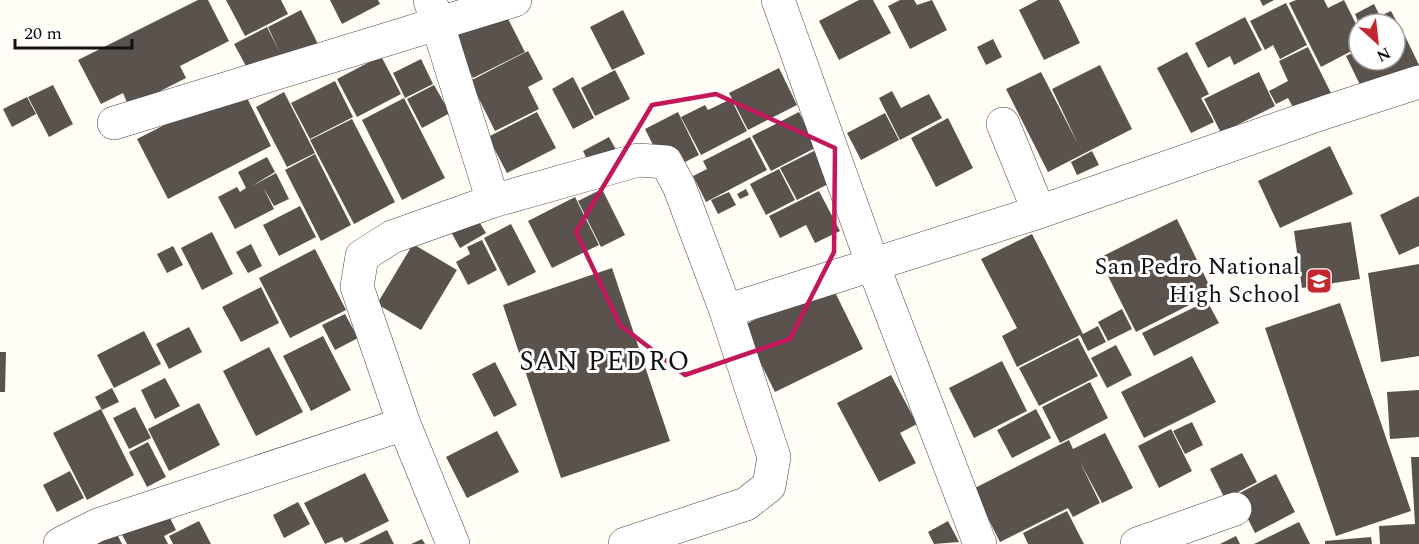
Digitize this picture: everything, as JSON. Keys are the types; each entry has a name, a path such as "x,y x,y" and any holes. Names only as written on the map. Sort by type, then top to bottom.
{"street":[{"path":"114,123 434,12 514,0"},
{"path":"789,8 873,265 980,544"},
{"path":"434,12 493,201"},
{"path":"726,311 1039,212 1326,111 1419,82"},
{"path":"1003,124 1039,212"},
{"path":"453,544 404,424 357,287 362,256 392,237 493,201 638,159 666,162 679,186 726,311 774,457 769,486 746,504 625,544"},
{"path":"60,544 98,525 404,424"},
{"path":"1137,544 1235,509"}],"highlighted area":[{"path":"716,94 835,148 834,252 790,339 685,375 620,325 576,232 652,105"}],"building":[{"path":"198,0 208,0 229,41 180,66 186,78 129,107 123,93 101,104 78,60"},
{"path":"226,0 281,0 288,14 245,36"},
{"path":"330,0 378,0 380,4 342,24"},
{"path":"859,0 873,0 891,33 839,60 819,21"},
{"path":"900,0 914,0 917,5 932,0 947,30 910,49 888,6"},
{"path":"1038,0 1059,0 1080,43 1044,60 1019,10"},
{"path":"1260,0 1274,0 1263,6"},
{"path":"1296,0 1324,0 1328,8 1344,0 1350,12 1347,12 1347,53 1321,67 1289,3"},
{"path":"1286,3 1307,45 1280,59 1273,45 1265,50 1250,21"},
{"path":"1374,4 1378,12 1359,12"},
{"path":"301,10 319,46 253,79 234,44 267,27 280,53 268,27"},
{"path":"623,10 645,54 612,70 590,27"},
{"path":"504,11 525,52 473,78 452,38"},
{"path":"1245,17 1262,50 1234,65 1230,56 1208,68 1195,43"},
{"path":"993,39 1002,57 986,65 977,47"},
{"path":"1407,40 1419,65 1407,71"},
{"path":"1308,47 1331,93 1295,111 1288,98 1276,104 1269,91 1288,81 1279,61"},
{"path":"528,51 543,79 528,87 539,109 495,131 470,81"},
{"path":"1187,52 1209,94 1201,98 1214,122 1191,133 1157,68"},
{"path":"381,56 401,94 357,117 337,79"},
{"path":"421,59 433,84 405,98 393,73"},
{"path":"1100,65 1132,129 1048,172 1006,89 1041,72 1078,144 1052,89"},
{"path":"779,68 797,105 748,130 729,93"},
{"path":"615,70 630,99 595,116 581,88"},
{"path":"1259,72 1275,106 1221,133 1204,99"},
{"path":"1354,72 1405,72 1364,93"},
{"path":"573,77 594,118 573,129 552,89"},
{"path":"335,81 353,117 310,139 291,103"},
{"path":"53,85 73,124 49,137 28,97"},
{"path":"434,85 450,113 422,128 407,99"},
{"path":"241,86 271,146 168,199 137,139"},
{"path":"892,91 901,108 929,94 942,118 900,140 879,98"},
{"path":"284,92 315,153 287,167 256,107"},
{"path":"27,97 36,114 12,127 3,109"},
{"path":"404,98 445,178 402,200 362,120"},
{"path":"731,99 747,131 701,155 681,117 705,105 708,110"},
{"path":"537,112 556,148 507,173 488,137"},
{"path":"678,112 699,155 683,163 660,159 645,129"},
{"path":"799,112 817,147 771,171 752,136"},
{"path":"885,113 899,140 861,160 847,133"},
{"path":"948,118 973,168 936,187 911,138"},
{"path":"352,119 395,202 354,224 310,140"},
{"path":"609,137 620,157 593,171 583,151"},
{"path":"750,137 767,170 706,202 693,176 707,169 703,161"},
{"path":"1330,146 1353,194 1280,228 1258,181"},
{"path":"816,150 832,182 797,200 780,168"},
{"path":"1092,151 1099,165 1077,175 1071,162"},
{"path":"315,154 351,225 321,241 285,170"},
{"path":"267,157 275,172 252,186 276,173 289,199 274,206 263,187 274,209 235,229 218,197 237,187 240,192 246,188 238,172"},
{"path":"779,169 795,200 766,215 750,184"},
{"path":"602,189 625,235 601,247 578,201"},
{"path":"746,189 749,195 740,199 737,194"},
{"path":"819,191 840,231 815,243 806,225 780,238 769,216"},
{"path":"729,192 736,205 718,214 711,200"},
{"path":"1419,196 1419,246 1399,255 1380,215"},
{"path":"575,197 599,245 552,268 528,221"},
{"path":"300,206 316,237 279,256 263,225"},
{"path":"477,218 486,233 460,248 451,232"},
{"path":"1177,219 1213,293 1136,332 1099,258"},
{"path":"1351,222 1360,279 1302,288 1294,231"},
{"path":"511,224 536,272 508,286 484,238"},
{"path":"212,232 233,274 202,290 181,248"},
{"path":"1032,234 1083,334 1098,326 1106,342 1088,351 1080,335 1017,367 1002,336 1017,328 981,259"},
{"path":"482,240 497,270 468,285 456,262 470,254 467,247"},
{"path":"251,244 262,266 248,273 236,252"},
{"path":"413,244 457,270 421,330 377,304"},
{"path":"173,246 183,265 167,273 157,254"},
{"path":"315,249 346,310 290,338 259,278"},
{"path":"1419,264 1419,356 1381,362 1368,273"},
{"path":"612,268 670,441 561,478 503,305"},
{"path":"830,282 863,349 775,392 742,326"},
{"path":"261,287 279,323 241,342 222,307"},
{"path":"1207,301 1219,323 1154,356 1142,333"},
{"path":"1340,303 1411,511 1336,536 1265,328"},
{"path":"1122,309 1132,329 1108,341 1098,322"},
{"path":"345,314 358,338 335,350 322,325"},
{"path":"189,327 202,352 169,369 156,344"},
{"path":"144,331 161,364 114,388 97,355"},
{"path":"323,336 351,390 311,411 283,356"},
{"path":"1078,338 1098,376 1039,406 1019,368"},
{"path":"1116,345 1132,375 1107,388 1091,358"},
{"path":"269,347 303,412 256,436 223,371"},
{"path":"0,352 6,352 5,392 0,392"},
{"path":"1192,356 1216,402 1144,438 1121,392"},
{"path":"1002,361 1027,411 974,438 949,388"},
{"path":"495,362 517,405 494,417 472,374"},
{"path":"891,375 917,424 900,433 916,463 879,482 837,403"},
{"path":"165,378 180,406 155,419 141,390"},
{"path":"1090,382 1108,418 1060,443 1042,407"},
{"path":"112,388 119,402 102,410 95,397"},
{"path":"1419,390 1419,437 1390,439 1387,392"},
{"path":"199,403 220,445 169,471 148,429"},
{"path":"135,407 151,438 129,449 113,418"},
{"path":"101,409 134,475 87,500 53,433"},
{"path":"1036,409 1051,438 1012,458 997,430"},
{"path":"1192,422 1203,445 1185,454 1173,431"},
{"path":"1171,429 1192,471 1159,488 1138,446"},
{"path":"497,431 519,472 467,498 446,457"},
{"path":"1105,433 1133,488 1102,503 1080,462 1100,503 1073,517 1068,508 1000,542 973,489 1069,440 1073,449"},
{"path":"148,442 166,477 147,487 129,452"},
{"path":"1242,453 1257,482 1225,499 1210,469"},
{"path":"1411,457 1419,457 1419,544 1380,544 1379,526 1415,524"},
{"path":"70,471 84,498 57,512 43,485"},
{"path":"365,473 389,521 345,543 342,537 325,544 304,503"},
{"path":"1276,474 1295,512 1255,533 1236,495"},
{"path":"298,502 310,524 284,538 273,515"},
{"path":"166,510 176,530 164,536 168,544 127,544 121,533"},
{"path":"1067,511 1084,544 1028,544 1023,533"},
{"path":"199,521 211,544 173,544 169,536"},
{"path":"948,521 959,542 934,544 928,532"},
{"path":"1299,522 1310,544 1254,544"},
{"path":"387,530 394,544 359,544"},
{"path":"116,532 122,544 92,544"},
{"path":"1236,536 1240,544 1220,544"},
{"path":"1371,537 1372,544 1325,544 1325,541"},
{"path":"422,539 425,544 411,544"}],"place":[{"name":"San Pedro National High School","path":"1319,281"}],"district":[{"name":"SAN PEDRO","path":"605,362"}]}
